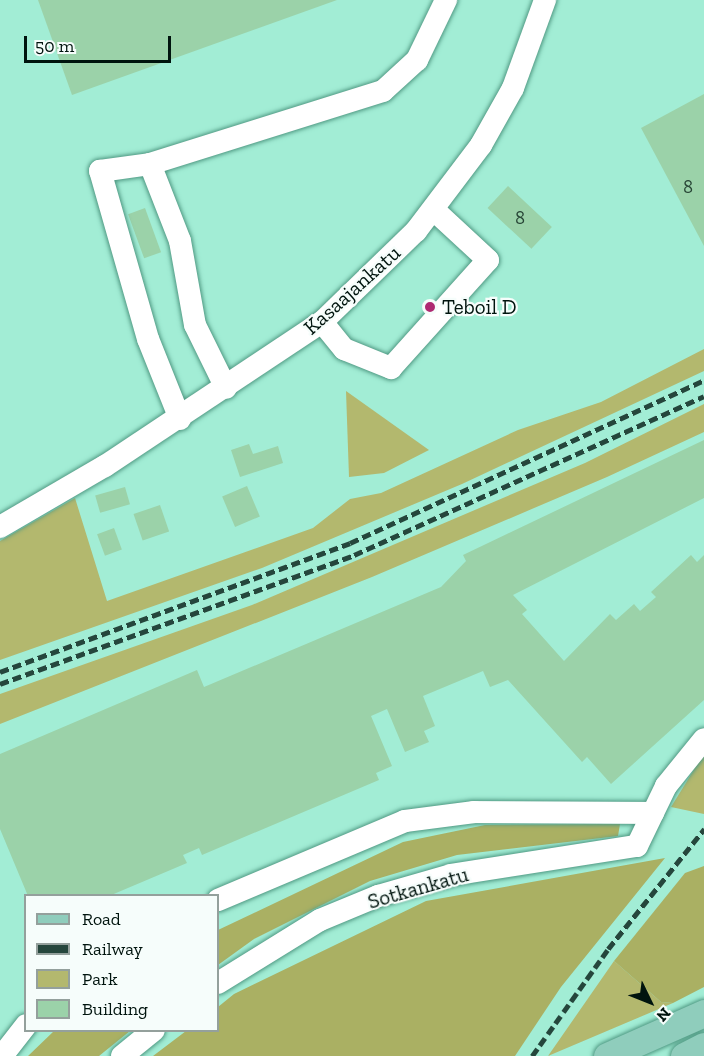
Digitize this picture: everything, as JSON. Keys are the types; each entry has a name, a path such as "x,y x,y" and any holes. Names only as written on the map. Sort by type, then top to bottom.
{"main road":[{"path":"608,1056 704,1013"},
{"path":"684,1056 704,1046"}],"street":[{"path":"180,418 148,339 100,171 150,164 383,91 417,60 446,0"},
{"name":"Kasaajankatu","path":"0,527 180,418 322,321 435,211 513,88 545,0"},
{"path":"150,164 180,241 195,325 226,388"},
{"path":"322,321 344,349 391,368 488,260 435,211"},
{"path":"219,900 405,821 474,812 652,813 666,786 704,739"},
{"name":"Sotkankatu","path":"219,982 320,920 378,896 451,875 636,846 652,813"},
{"path":"2,1056 24,1028"},
{"path":"122,1056 152,1032"}],"green space":[{"path":"704,349 704,371 462,484 262,568 0,660 0,541 75,498 107,601 313,528 350,499 381,493 518,430 601,402"},
{"path":"346,391 429,450 384,473 349,477"},
{"path":"704,404 704,432 607,477 372,577 0,724 0,694 252,605 585,463"},
{"path":"704,755 704,814 671,807 700,760"},
{"path":"620,824 618,836 457,855 370,881 254,939 219,964 219,930 403,842 485,825"},
{"path":"665,858 561,987 515,1056 153,1056 185,1032 219,1032 219,1006 234,994 426,901"},
{"path":"704,866 704,987 673,1003 661,1002 614,961 685,873"},
{"path":"614,961 661,1002 673,1003 548,1056"},
{"path":"53,1032 129,1032 99,1056 28,1056"}],"building":[{"path":"38,0 337,0 72,95"},
{"path":"704,94 704,246 641,128"},
{"path":"508,186 552,227 531,249 488,208"},
{"path":"145,208 161,252 144,258 128,214"},
{"path":"704,440 704,498 513,595 527,610 522,614 564,661 610,614 616,620 634,604 640,611 656,597 651,592 691,555 697,562 704,555 704,700 611,784 587,757 582,762 508,680 490,687 483,671 423,696 435,726 424,731 429,742 405,752 387,709 371,716 392,766 376,773 379,780 202,855 199,848 183,855 187,863 114,894 27,894 0,829 0,754 197,670 204,687 441,587 466,561 463,555"},
{"path":"249,444 253,454 278,446 283,463 240,477 231,450"},
{"path":"247,486 260,516 235,527 222,497"},
{"path":"125,487 130,504 100,513 95,496"},
{"path":"160,505 169,531 143,541 134,514"},
{"path":"114,528 122,550 105,556 97,534"}],"railway":[{"path":"0,672 350,543 704,380"},
{"path":"0,684 354,555 704,396"},
{"path":"532,1056 608,949 704,829"}],"place":[{"name":"Teboil D","path":"430,307"}]}
